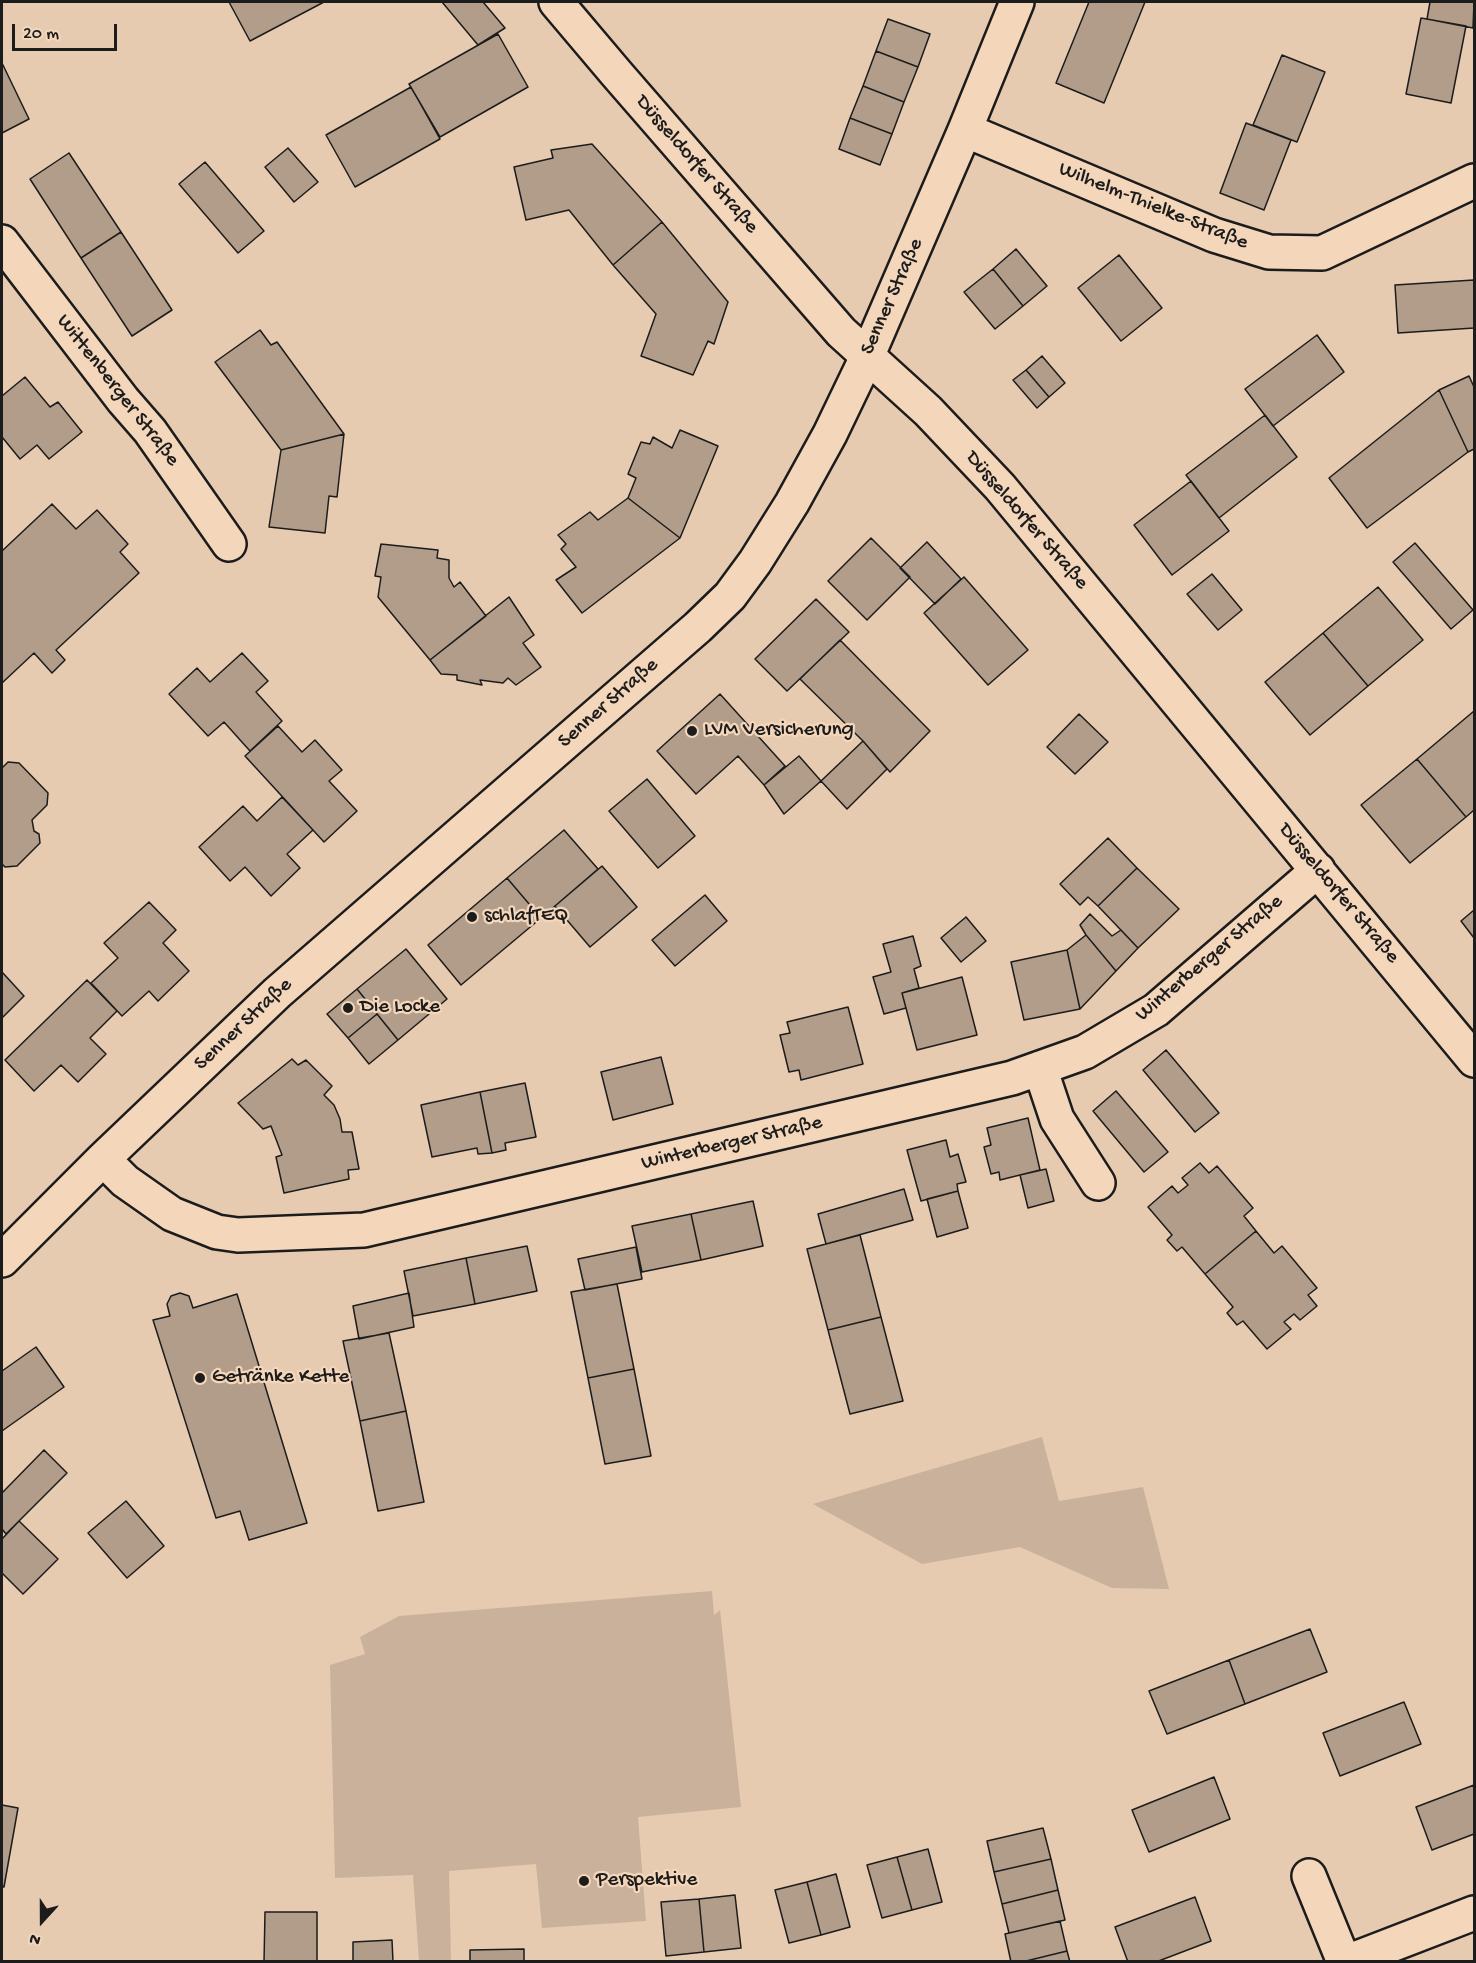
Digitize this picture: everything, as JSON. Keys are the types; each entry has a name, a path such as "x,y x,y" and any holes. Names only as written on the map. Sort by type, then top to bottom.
{"street":[{"name":"Düsseldorfer Straße","path":"556,2 818,306 867,357 928,411 1000,487 1474,1060"},
{"name":"Senner Straße","path":"2,1260 103,1159 277,993 698,627 730,596 755,562 792,503 830,434 867,357 965,130 1017,2"},
{"name":"Wilhelm-Thielke-Straße","path":"965,130 1214,235 1269,252 1322,253 1474,181"},
{"name":"Wittenberger Straße","path":"2,242 123,400 150,431 229,544"},
{"name":"Winterberger Straße","path":"103,1159 125,1181 172,1214 218,1232 238,1235 364,1230 1012,1078 1085,1052 1156,1010 1318,870"},
{"path":"1040,1068 1057,1119 1098,1183"},
{"path":"1309,1876 1345,1962 1474,1912"}],"shaded area":[{"path":"1042,1437 1059,1501 1143,1487 1169,1589 1112,1588 1020,1547 922,1564 813,1504"},
{"path":"712,1591 714,1615 720,1610 741,1807 638,1817 646,1921 542,1928 536,1864 449,1871 451,1961 419,1961 413,1875 335,1878 330,1665 365,1654 360,1637 399,1616"}],"building":[{"path":"229,2 324,2 250,41"},
{"path":"442,2 483,2 505,28 478,45"},
{"path":"1089,2 1145,2 1104,103 1056,83"},
{"path":"1430,2 1474,2 1473,28 1427,19"},
{"path":"1421,18 1466,26 1451,103 1406,94"},
{"path":"888,19 930,34 918,67 876,51"},
{"path":"498,34 528,87 440,137 409,84"},
{"path":"876,51 918,67 904,102 863,86"},
{"path":"1282,55 1325,72 1297,142 1253,125"},
{"path":"2,63 29,119 2,133"},
{"path":"863,86 904,102 892,134 850,118"},
{"path":"411,87 440,139 355,187 326,135"},
{"path":"850,118 892,134 880,165 839,149"},
{"path":"1246,123 1291,140 1264,210 1220,193"},
{"path":"592,144 662,222 613,265 569,210 526,220 514,167 553,158 551,150"},
{"path":"288,148 318,182 294,202 265,167"},
{"path":"69,153 121,232 81,258 30,179"},
{"path":"205,162 264,231 238,253 179,184"},
{"path":"662,222 728,302 714,344 708,341 693,375 641,356 656,314 613,265"},
{"path":"121,232 172,310 132,336 81,258"},
{"path":"1016,249 1047,286 1023,306 993,269"},
{"path":"1119,255 1162,308 1121,341 1078,288"},
{"path":"993,269 1023,306 995,329 964,292"},
{"path":"1474,280 1474,328 1398,333 1395,285"},
{"path":"260,330 271,345 277,342 344,434 281,450 215,362"},
{"path":"1317,335 1344,372 1273,426 1245,389"},
{"path":"1042,356 1065,383 1049,397 1026,370"},
{"path":"1026,370 1049,397 1037,408 1013,380"},
{"path":"1469,376 1474,387 1474,449 1468,452 1439,390"},
{"path":"25,377 50,407 58,402 82,432 49,459 37,445 20,459 2,437 2,396"},
{"path":"1439,390 1468,452 1367,528 1329,478"},
{"path":"1265,415 1297,457 1219,518 1186,475"},
{"path":"680,430 718,446 680,538 628,498 636,478 628,474 641,442 650,444 653,437 672,448"},
{"path":"344,434 337,497 329,496 325,533 269,527 281,450"},
{"path":"1191,481 1229,531 1172,575 1134,525"},
{"path":"628,498 680,538 582,613 556,580 576,567 561,549 566,544 558,535 590,512 598,520"},
{"path":"52,504 76,529 97,510 128,544 120,552 139,573 56,650 65,660 52,673 34,653 2,683 2,551"},
{"path":"871,538 910,577 867,620 828,581"},
{"path":"927,542 961,579 935,604 900,568"},
{"path":"1415,543 1473,610 1451,629 1393,562"},
{"path":"381,544 438,550 437,558 449,560 449,578 454,587 460,582 486,616 430,660 378,597 381,577 375,576"},
{"path":"1212,574 1242,610 1218,630 1187,594"},
{"path":"964,577 1028,650 988,685 924,613"},
{"path":"1378,587 1423,640 1368,686 1323,633"},
{"path":"509,597 534,635 523,643 541,667 516,685 508,678 503,683 480,680 482,685 457,680 457,675 441,674 430,660"},
{"path":"816,599 849,632 787,691 755,659"},
{"path":"1323,633 1368,686 1310,735 1265,682"},
{"path":"840,640 930,731 890,772 863,741 800,679"},
{"path":"242,653 268,681 256,692 282,721 250,751 224,722 208,736 169,694 197,668 210,682"},
{"path":"720,694 785,766 764,785 738,756 696,794 657,751"},
{"path":"1474,711 1474,810 1466,817 1417,759"},
{"path":"1079,714 1108,742 1075,774 1047,747"},
{"path":"278,726 302,752 315,740 342,770 329,781 357,811 324,842 245,756"},
{"path":"863,741 887,769 847,809 821,781"},
{"path":"799,756 821,781 784,814 764,785"},
{"path":"1417,759 1466,817 1410,863 1361,805"},
{"path":"8,762 19,763 48,793 47,805 32,820 34,831 39,834 40,843 17,866 5,867 2,864 2,768"},
{"path":"647,779 695,836 658,868 609,811"},
{"path":"282,797 313,830 287,854 300,868 271,896 245,867 230,881 199,847 243,806 257,821"},
{"path":"564,830 598,869 541,918 507,878"},
{"path":"1108,838 1137,868 1098,906 1088,897 1080,905 1060,884"},
{"path":"602,866 637,907 590,947 555,906"},
{"path":"1137,868 1179,909 1138,948 1098,906"},
{"path":"507,878 541,918 461,985 428,945"},
{"path":"705,895 727,921 675,966 652,940"},
{"path":"149,902 176,930 163,943 189,971 158,1001 149,991 122,1016 91,983 118,958 104,943"},
{"path":"1474,910 1474,938 1461,921"},
{"path":"1090,914 1112,936 1121,930 1138,948 1116,971 1080,925"},
{"path":"966,917 986,941 961,962 941,938"},
{"path":"1086,935 1116,971 1080,1009 1067,950"},
{"path":"913,936 921,966 914,969 919,988 902,993 906,1008 884,1014 873,977 891,972 883,944"},
{"path":"406,949 447,999 398,1040 357,989"},
{"path":"1067,950 1080,1009 1024,1020 1011,962"},
{"path":"2,972 24,996 2,1018"},
{"path":"962,977 977,1035 917,1050 902,993"},
{"path":"87,980 117,1011 90,1038 106,1054 78,1082 61,1065 34,1091 5,1060"},
{"path":"357,989 377,1014 348,1038 327,1014"},
{"path":"848,1007 863,1064 801,1080 799,1070 789,1072 780,1035 790,1033 787,1022"},
{"path":"377,1014 398,1040 369,1064 348,1038"},
{"path":"1166,1050 1219,1113 1195,1132 1143,1070"},
{"path":"661,1057 673,1104 613,1120 601,1072"},
{"path":"292,1059 298,1065 306,1060 332,1086 324,1095 334,1105 342,1132 352,1132 359,1169 348,1170 349,1179 284,1193 276,1157 282,1155 271,1126 263,1129 238,1103"},
{"path":"525,1083 536,1137 505,1143 506,1150 492,1153 480,1092"},
{"path":"1116,1091 1168,1152 1144,1172 1093,1111"},
{"path":"480,1092 492,1153 478,1154 477,1148 432,1157 421,1105"},
{"path":"1028,1118 1040,1170 1000,1180 999,1172 991,1174 984,1147 991,1145 987,1128"},
{"path":"946,1140 950,1157 958,1154 966,1182 957,1184 958,1191 921,1201 907,1150"},
{"path":"1200,1163 1209,1173 1217,1166 1253,1208 1244,1216 1256,1231 1205,1274 1182,1247 1177,1251 1167,1240 1172,1235 1148,1207 1172,1186 1178,1193 1188,1185 1182,1178"},
{"path":"1046,1169 1054,1201 1028,1208 1020,1175"},
{"path":"904,1189 913,1220 826,1244 818,1214"},
{"path":"958,1191 968,1228 937,1237 927,1199"},
{"path":"753,1201 763,1246 701,1260 691,1214"},
{"path":"691,1214 701,1260 642,1272 632,1226"},
{"path":"1256,1231 1274,1253 1282,1246 1317,1288 1308,1295 1317,1306 1300,1320 1294,1314 1284,1322 1291,1329 1267,1349 1243,1321 1237,1325 1227,1313 1233,1307 1205,1274"},
{"path":"860,1235 881,1317 828,1330 807,1249"},
{"path":"527,1246 537,1291 475,1304 466,1258"},
{"path":"636,1247 642,1279 585,1290 578,1259"},
{"path":"466,1258 475,1304 413,1316 404,1271"},
{"path":"617,1284 634,1369 588,1378 571,1292"},
{"path":"180,1293 189,1296 193,1308 237,1294 307,1523 249,1540 240,1511 216,1518 153,1320 170,1316 167,1304 171,1296"},
{"path":"409,1293 414,1327 359,1339 353,1306"},
{"path":"881,1317 903,1401 850,1414 828,1330"},
{"path":"389,1333 406,1411 360,1421 343,1341"},
{"path":"36,1347 64,1387 2,1431 2,1371"},
{"path":"634,1369 651,1456 605,1464 588,1378"},
{"path":"406,1411 424,1502 378,1511 360,1421"},
{"path":"44,1450 67,1473 6,1534 2,1529 2,1493"},
{"path":"126,1501 164,1546 127,1578 88,1533"},
{"path":"19,1521 58,1559 23,1594 2,1573 2,1539"},
{"path":"1310,1629 1327,1672 1245,1704 1229,1660"},
{"path":"1229,1660 1245,1704 1167,1734 1149,1691"},
{"path":"1404,1702 1421,1744 1340,1776 1323,1733"},
{"path":"1214,1777 1230,1819 1149,1852 1132,1810"},
{"path":"1474,1785 1474,1834 1432,1850 1416,1807"},
{"path":"2,1805 18,1808 4,1887 2,1886"},
{"path":"1043,1828 1051,1859 994,1872 987,1841"},
{"path":"928,1849 942,1902 912,1910 897,1857"},
{"path":"897,1857 912,1910 882,1918 867,1865"},
{"path":"1051,1859 1058,1890 1002,1904 994,1872"},
{"path":"836,1874 850,1927 821,1935 807,1882"},
{"path":"807,1882 821,1935 789,1943 775,1890"},
{"path":"1058,1890 1065,1920 1009,1933 1002,1904"},
{"path":"735,1895 741,1948 704,1952 699,1899"},
{"path":"1195,1897 1211,1941 1156,1962 1128,1962 1115,1927"},
{"path":"699,1899 704,1952 666,1956 661,1902"},
{"path":"265,1912 317,1912 317,1962 264,1962"},
{"path":"1060,1921 1067,1951 1022,1962 1011,1962 1005,1934"},
{"path":"392,1940 393,1962 353,1962 353,1942"},
{"path":"524,1949 524,1962 470,1962 470,1950"},
{"path":"1067,1951 1070,1962 1022,1962"}],"place":[{"name":"LVM Versicherung","path":"692,731"},
{"name":"schlafTEQ","path":"472,917"},
{"name":"Die Locke","path":"348,1008"},
{"name":"Getränke Kette","path":"200,1378"},
{"name":"Perspektive","path":"584,1881"}]}
